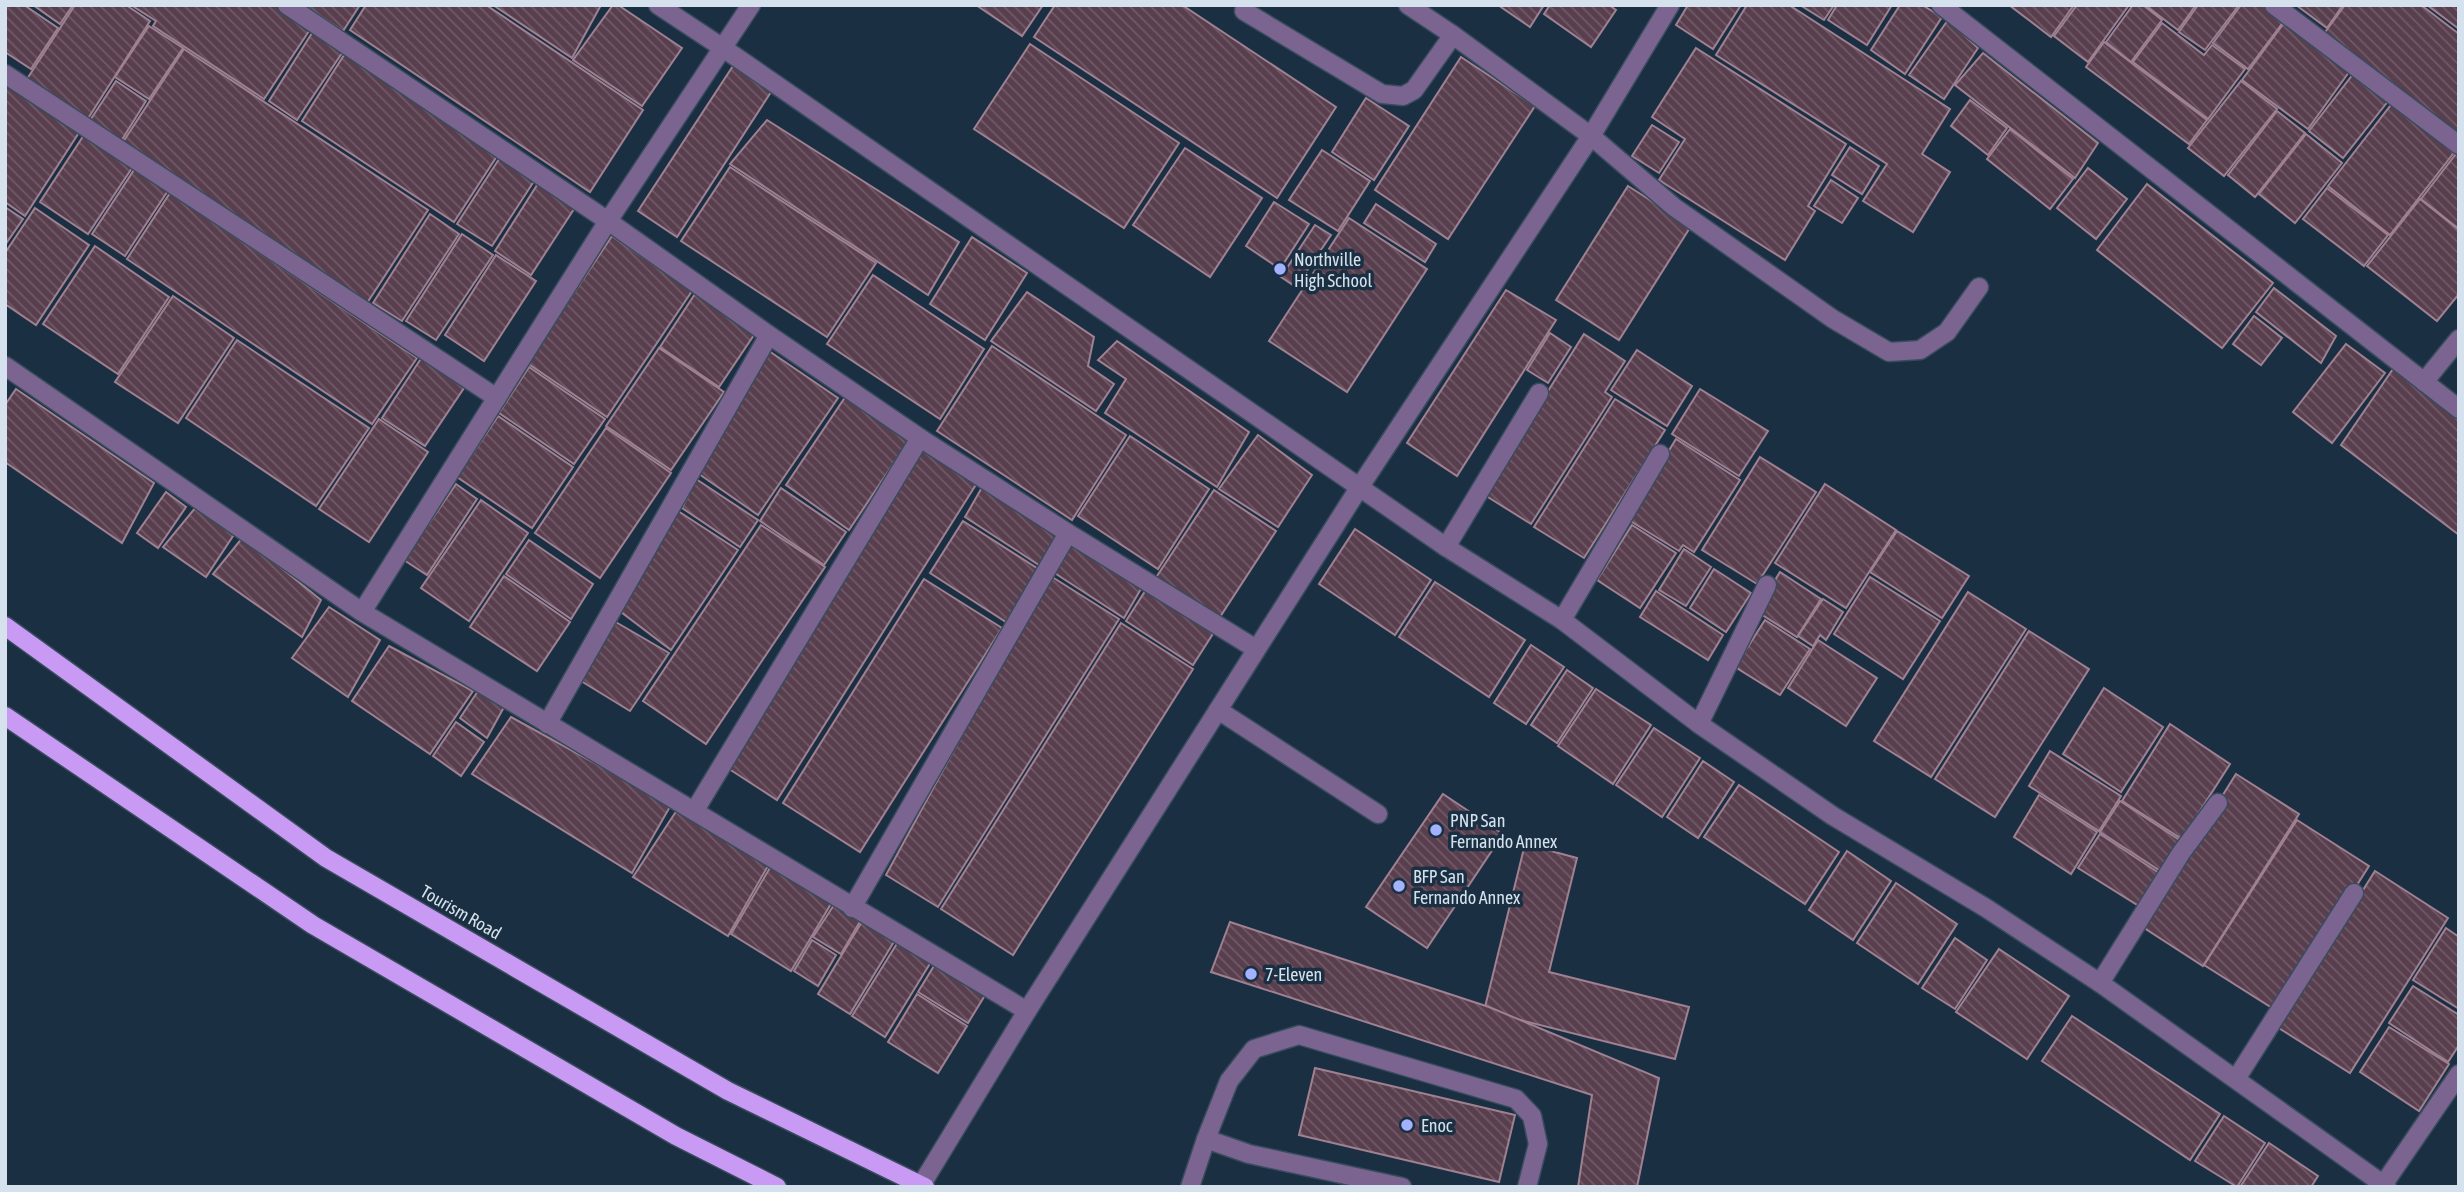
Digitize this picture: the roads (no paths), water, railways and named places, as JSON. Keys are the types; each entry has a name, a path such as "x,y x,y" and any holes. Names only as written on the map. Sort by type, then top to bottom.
{"main road":[{"name":"Tourism Road","path":"5,626 327,858 728,1091 922,1186"},
{"path":"5,716 313,925 677,1136 777,1187"}],"street":[{"path":"287,5 608,221 920,438 1256,649"},
{"path":"658,5 1359,488 1562,620 1699,724 1833,816 1986,908 2100,983 2385,1186 2459,1074"},
{"path":"362,612 608,221 751,5"},
{"path":"1408,5 1591,136 1674,207 1833,319 1889,352 1920,350 1947,332 1979,287"},
{"path":"922,1186 1027,1011 1256,649 1591,136 1670,5"},
{"path":"1941,5 2459,409"},
{"path":"2274,5 2459,145"},
{"path":"1244,11 1382,94 1403,96 1414,90 1453,35"},
{"path":"5,74 497,398"},
{"path":"547,724 769,335"},
{"path":"2424,382 2459,339"},
{"path":"5,366 362,612 1027,1011"},
{"path":"1446,547 1539,393"},
{"path":"695,810 920,438"},
{"path":"1562,620 1660,454"},
{"path":"852,908 1068,533"},
{"path":"1699,724 1767,585"},
{"path":"1218,709 1378,814"},
{"path":"2100,983 2181,853 2218,803"},
{"path":"2236,1079 2354,893"},
{"path":"1190,1187 1229,1081 1254,1049 1299,1035 1516,1098 1532,1116 1538,1144 1527,1187"},
{"path":"1206,1139 1249,1154 1402,1187"}],"place":[{"name":"Northville High School","path":"1280,269"},
{"name":"PNP San Fernando Annex","path":"1436,830"},
{"name":"BFP San Fernando Annex","path":"1399,886"},
{"name":"7-Eleven","path":"1251,974"},
{"name":"Enoc","path":"1407,1125"}]}
